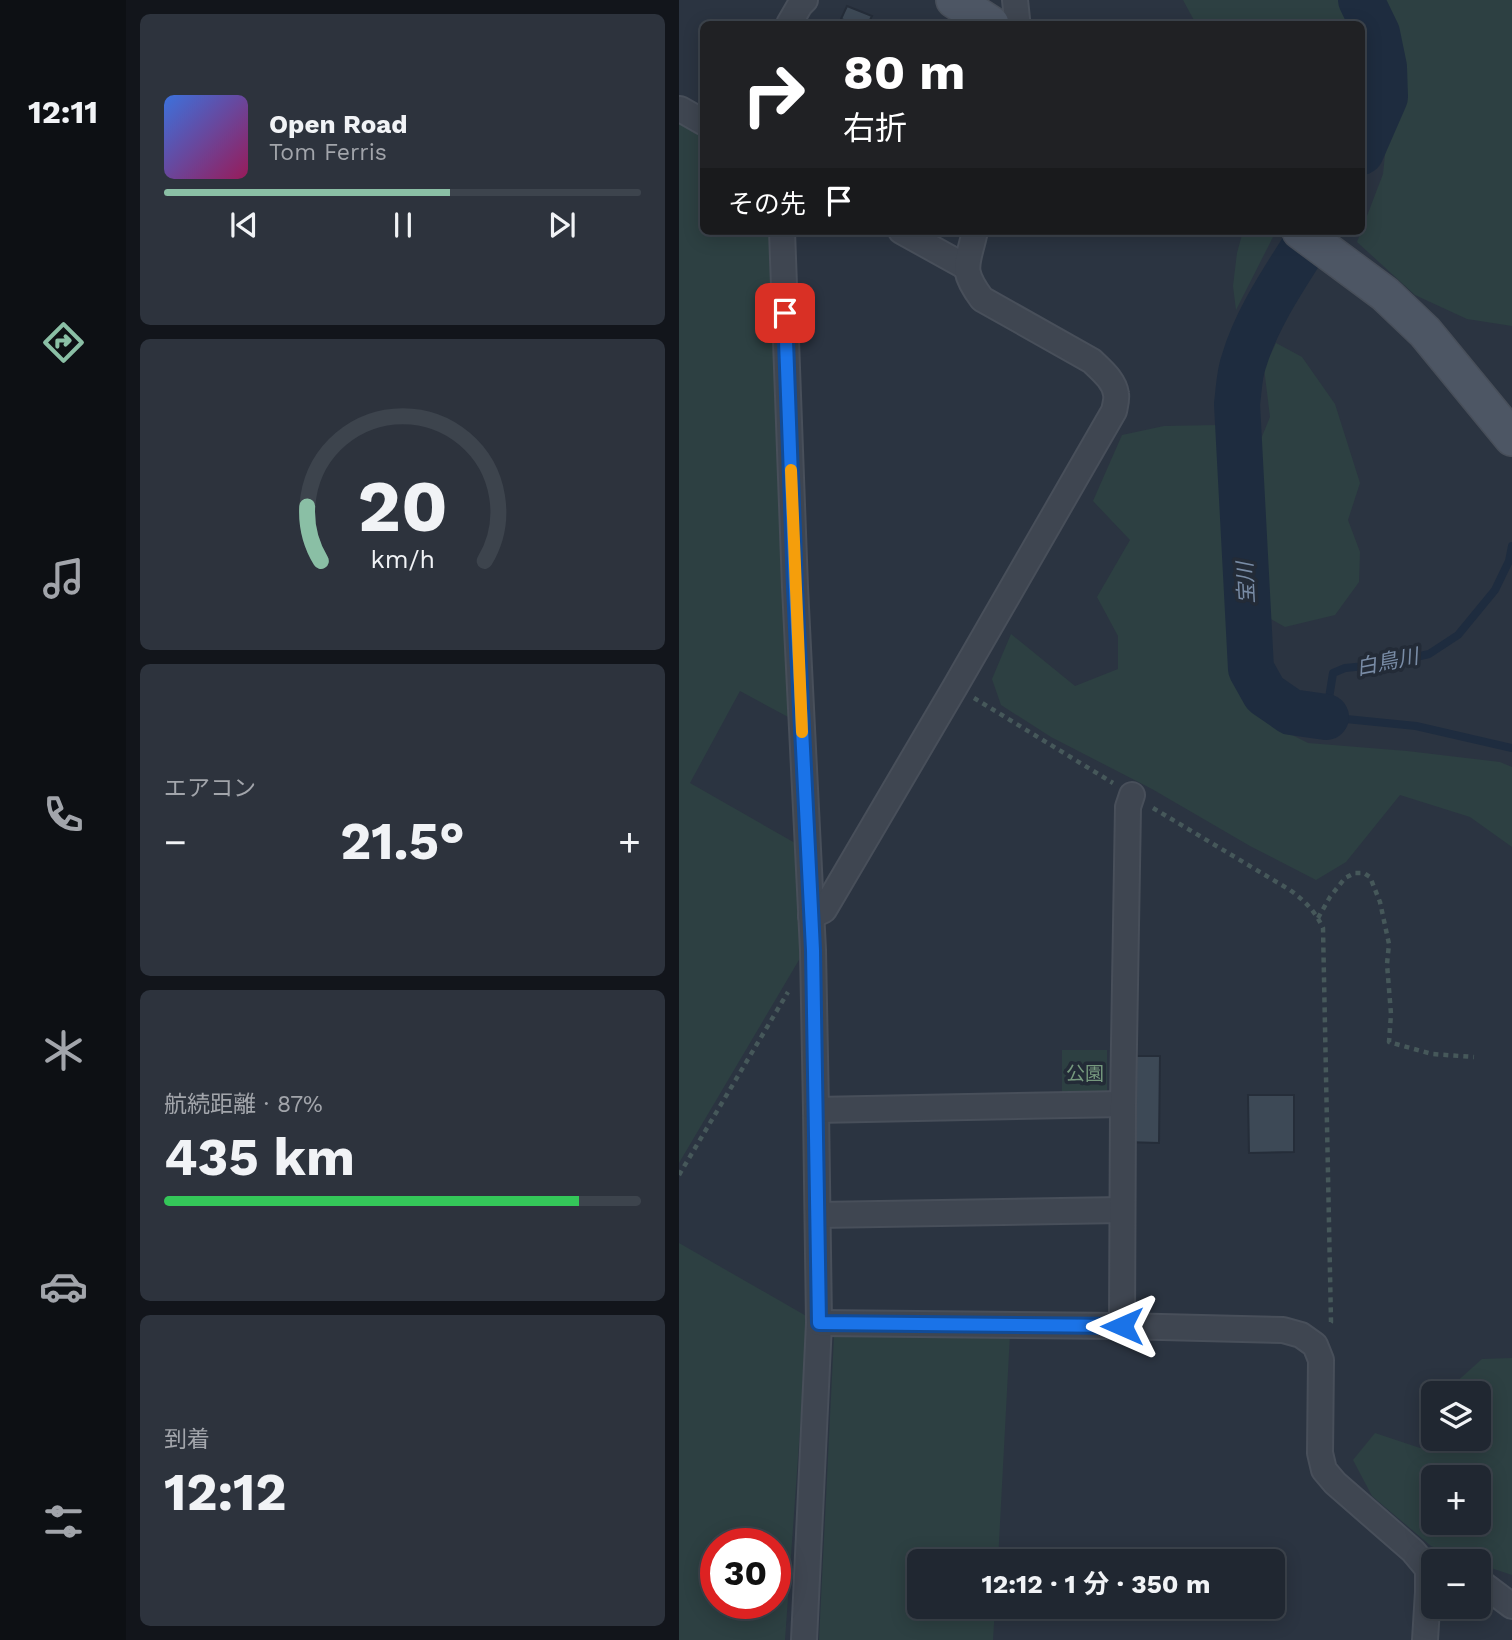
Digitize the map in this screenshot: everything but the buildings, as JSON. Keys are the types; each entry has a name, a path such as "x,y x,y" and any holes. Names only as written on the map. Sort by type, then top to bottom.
{"street":[{"path":"791,21 805,0"},
{"path":"954,0 986,21"},
{"path":"1015,0 1016,21"},
{"path":"680,109 700,120"},
{"path":"782,235 795,587 813,950 816,1110 819,1323 804,1640"},
{"path":"908,235 966,267"},
{"path":"811,916 824,910 1114,411 1117,394 1103,371 1092,361 982,299 970,283 966,267 974,235"},
{"path":"1309,238 1385,294 1425,332 1512,438"},
{"path":"1122,1326 1128,807 1132,795"},
{"path":"816,1110 1123,1104"},
{"path":"817,1215 1122,1210"},
{"path":"819,1323 1283,1330 1301,1335 1315,1345 1321,1360 1320,1453 1324,1470 1421,1559"},
{"path":"1491,1590 1512,1606"},
{"path":"1426,1640 1427,1619"}],"path":[{"path":"955,687 1290,890 1307,902 1318,918 1323,928 1324,948 1331,1322 1315,1345"},
{"path":"1318,918 1345,878 1355,873 1364,873 1370,877 1380,902 1389,944 1389,1042 1432,1054 1474,1057"},
{"path":"679,1175 813,950"}],"green space":[{"path":"1183,0 1512,0 1512,326 1467,319 1415,295 1357,242 1360,235 1365,235 1365,221 1383,174 1389,116 1365,104 1365,21 1194,21"},
{"path":"682,120 700,133 700,235 770,235 790,718 740,691 690,783 795,843 809,943 679,1163 679,121"},
{"path":"1242,235 1274,235 1236,310 1233,286"},
{"path":"1276,343 1302,357 1335,404 1360,483 1348,520 1360,552 1359,582 1335,615 1285,627 1262,614 1231,626 1236,673 1268,723 1308,743 1407,751 1500,762 1512,767 1512,847 1470,817 1400,795 1346,862 1316,880 1250,846 1152,789 1051,737 1001,705 992,679 1011,634 1075,686 1118,669 1118,636 1097,597 1130,540 1093,501 1122,435 1164,426 1218,425 1261,439 1270,417 1264,368"},
{"name":"公園","path":"1062,1050 1107,1050 1107,1096 1062,1096"},
{"path":"679,1243 808,1317 791,1556 791,1528 700,1528 700,1619 786,1619 785,1640 679,1640"},
{"path":"840,1330 1010,1334 999,1549 907,1549 907,1619 994,1619 993,1640 819,1640 834,1336"},
{"path":"1512,1358 1512,1575 1491,1568 1491,1549 1439,1549 1431,1546 1372,1496 1353,1460 1375,1433 1421,1448 1421,1451 1491,1451 1491,1381 1457,1381 1482,1359"}],"waterway":[{"name":"宝川","path":"1361,0 1377,33 1384,67 1385,97 1365,143"},
{"name":"宝川","path":"1312,235 1257,327 1242,366 1237,404 1251,669 1265,694 1291,712 1326,717"},
{"name":"白鳥川","path":"1512,546 1509,561 1495,590 1458,635 1429,654 1386,664 1345,668 1333,673 1326,717 1416,726 1512,748"}],"slow traffic":[{"path":"791,470 802,732"}],"route":[{"path":"785,313 813,950 819,1323 1122,1326"}]}
